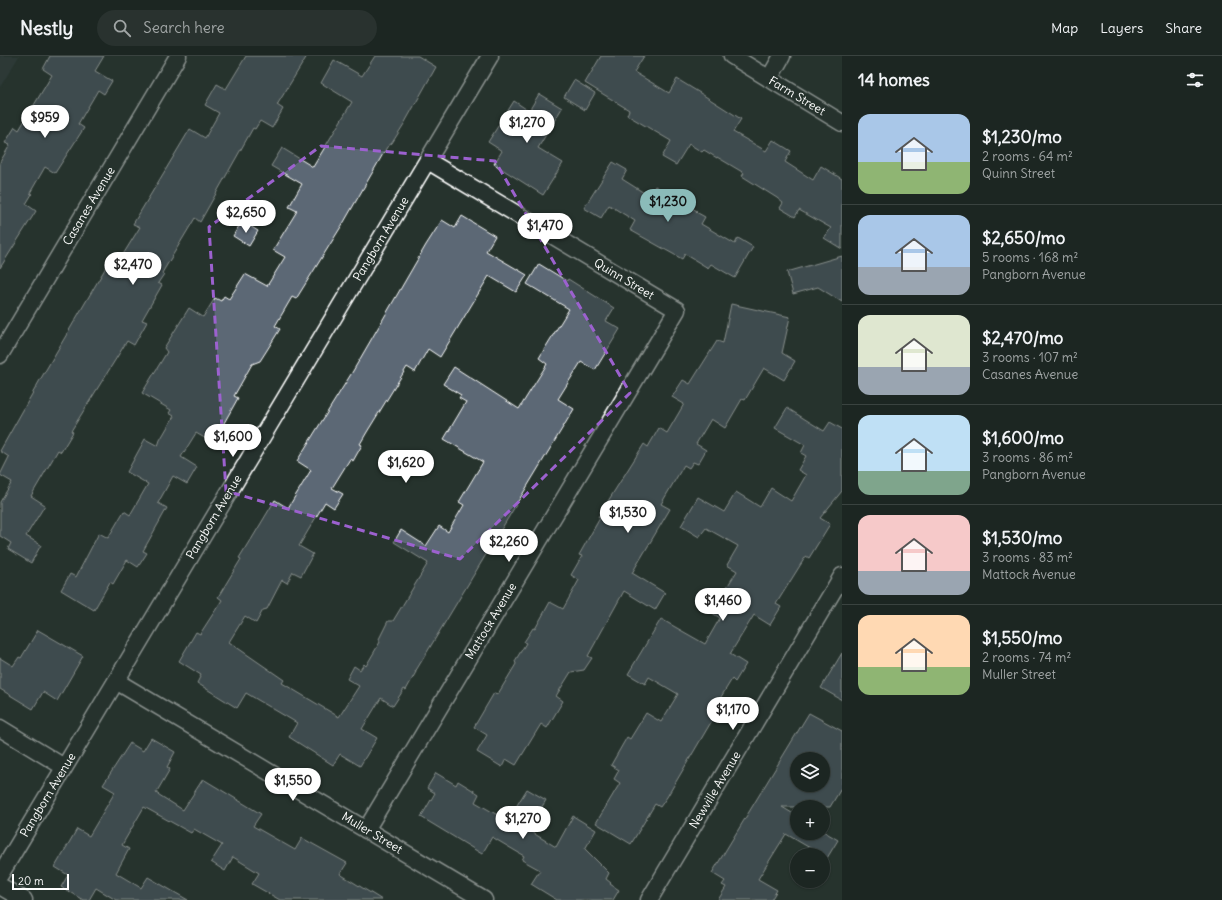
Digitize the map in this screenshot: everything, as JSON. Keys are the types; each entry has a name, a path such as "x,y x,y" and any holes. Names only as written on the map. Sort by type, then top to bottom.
{"street":[{"name":"Casanes Avenue","path":"0,355 178,56"},
{"name":"Farm Street","path":"732,56 842,123"},
{"path":"769,78 782,56"},
{"name":"Pangborn Avenue","path":"0,875 428,161 486,57"},
{"name":"Quinn Street","path":"428,161 677,310"},
{"name":"Mattock Avenue","path":"366,830 677,310"},
{"name":"Newville Avenue","path":"649,900 842,576"},
{"name":"Muller Street","path":"116,681 484,900"},
{"path":"0,728 64,768"},
{"path":"0,886 24,900"}],"highlighted area":[{"path":"321,146 495,161 630,393 460,559 226,491 209,227"}],"shaded area":[{"path":"0,56 19,56 0,87"}],"building":[{"path":"50,56 104,56 95,71 112,81 104,94 98,90 78,124 84,128 55,173 45,167 30,193 32,194 26,204 36,211 0,268 0,162 10,145 5,143 15,127 19,130 52,75 43,69"},
{"path":"246,56 307,56 277,105 283,109 272,128 260,121 255,129 253,128 200,222 195,218 162,273 164,274 158,283 162,285 142,320 147,322 134,345 127,341 71,431 73,432 61,452 58,450 31,496 45,505 26,536 41,545 31,563 8,549 11,543 0,536 0,502 12,482 0,475 9,457 0,451 112,257 119,261 140,227 133,224 190,129 205,138 219,113 205,105 217,84 226,89"},
{"path":"375,56 418,56 436,67 404,124 392,143 387,147 344,222 296,299 292,297 275,326 280,329 267,350 260,361 252,364 234,396 238,398 214,441 208,440 196,433 181,457 197,467 187,484 173,476 158,503 167,508 143,551 147,553 138,567 127,560 113,584 110,582 94,610 61,590 70,574 76,577 99,533 108,538 124,511 130,515 148,484 127,472 145,439 158,446 174,416 169,413 171,410 142,393 167,352 164,348 189,308 203,317 215,298 221,301 224,296 229,299 245,274 267,286 285,257 273,250 297,211 289,207 302,184 271,166 282,148 313,167 352,102 321,83 334,60 362,76"},
{"path":"601,56 644,56 634,72 669,93 677,79 741,119 733,132 766,151 773,140 791,151 785,162 813,180 821,166 842,179 842,249 824,238 831,228 799,210 795,217 780,208 783,203 777,198 742,176 744,173 704,150 702,152 689,144 676,165 662,157 671,141 627,115 629,110 585,83"},
{"path":"574,80 595,93 585,110 564,97"},
{"path":"539,94 562,108 538,148 563,163 543,195 494,164 502,151 488,142 514,101 529,111"},
{"path":"613,162 627,170 622,179 649,196 655,186 705,217 701,224 735,244 738,238 753,247 735,278 711,264 708,268 685,254 682,259 630,230 635,221 609,205 601,218 584,208"},
{"path":"462,216 495,236 486,251 527,275 516,292 489,276 440,357 428,349 415,372 407,367 360,444 362,445 353,461 350,459 332,488 343,494 334,508 325,502 299,546 313,554 301,576 293,572 287,583 282,580 267,609 263,610 256,623 245,616 229,642 284,680 282,683 339,717 359,686 347,679 354,666 360,670 364,664 366,666 380,642 379,639 388,621 393,621 428,563 394,542 401,530 426,546 439,526 448,532 464,505 459,502 483,462 444,439 466,402 459,398 461,395 443,384 454,367 519,409 547,364 539,358 569,309 527,284 539,264 567,281 568,279 614,308 606,321 620,329 595,370 581,362 558,399 574,409 415,672 406,690 404,689 393,706 381,698 362,729 377,738 360,766 340,754 333,765 289,737 297,723 246,693 237,708 197,683 201,675 179,661 196,632 200,634 222,600 218,597 241,559 239,558 275,500 288,508 311,470 297,461 353,371 426,245 442,220 455,228"},
{"path":"242,221 258,231 249,246 233,236"},
{"path":"842,256 842,302 818,287 793,294 787,272"},
{"path":"731,304 790,317 782,353 795,361 784,380 764,368 745,400 742,399 725,428 711,419 696,444 706,450 698,464 693,462 689,468 684,465 661,504 670,509 632,573 665,593 655,610 624,591 588,656 592,658 584,670 571,672 556,696 563,701 547,728 541,724 516,765 506,759 502,767 477,752 487,735 474,727 494,693 498,694 516,664 515,661 526,643 524,642 533,628 535,629 550,602 563,609 579,580 571,575 582,556 579,555 600,518 598,517 644,444 648,447 659,428 667,433 684,404 672,397 683,380 690,384 717,341 723,343"},
{"path":"787,408 824,431 830,422 842,429 842,491 820,518 830,524 809,558 806,556 776,604 781,607 770,625 754,615 730,654 746,664 735,682 732,679 713,710 717,712 667,797 660,807 655,804 631,844 596,823 620,783 614,779 619,770 611,765 627,737 630,739 646,713 661,722 678,694 649,677 645,684 628,674 661,619 705,644 720,618 706,609 715,595 720,598 737,571 727,565 738,546 706,528 699,537 681,526 698,497 724,512 736,492 760,507 771,488 791,501 806,475 798,470 806,456 801,453 805,445 775,428"},
{"path":"38,630 83,656 57,701 43,692 33,709 0,689 0,658 13,666 19,657 21,658"},
{"path":"842,653 842,700 821,688"},
{"path":"809,713 842,731 842,787 830,807 830,800 790,800 790,807 782,807 790,812 790,836 786,834 758,879 777,890 771,900 718,900 726,887 722,885 725,881 712,873"},
{"path":"151,738 175,752 167,767 170,769 156,793 183,810 203,779 261,814 253,826 295,850 302,838 347,863 340,874 382,900 280,900 252,884 259,873 233,857 225,871 211,862 222,845 194,829 191,833 144,807 122,845 129,849 116,873 141,888 148,877 188,900 116,900 96,888 89,900 83,900 61,887 68,875 55,867 77,829 89,836 115,792 103,785 130,743 143,751"},
{"path":"436,773 456,785 458,781 479,794 475,802 501,817 507,806 514,810 527,789 546,800 528,830 556,847 573,816 596,830 585,849 609,873 606,879 611,883 610,884 619,890 613,900 557,900 531,884 540,870 522,860 524,856 492,837 482,854 421,817 435,793 427,788"},
{"path":"830,835 838,840 830,853 830,848 810,848 796,840 830,840"}]}
